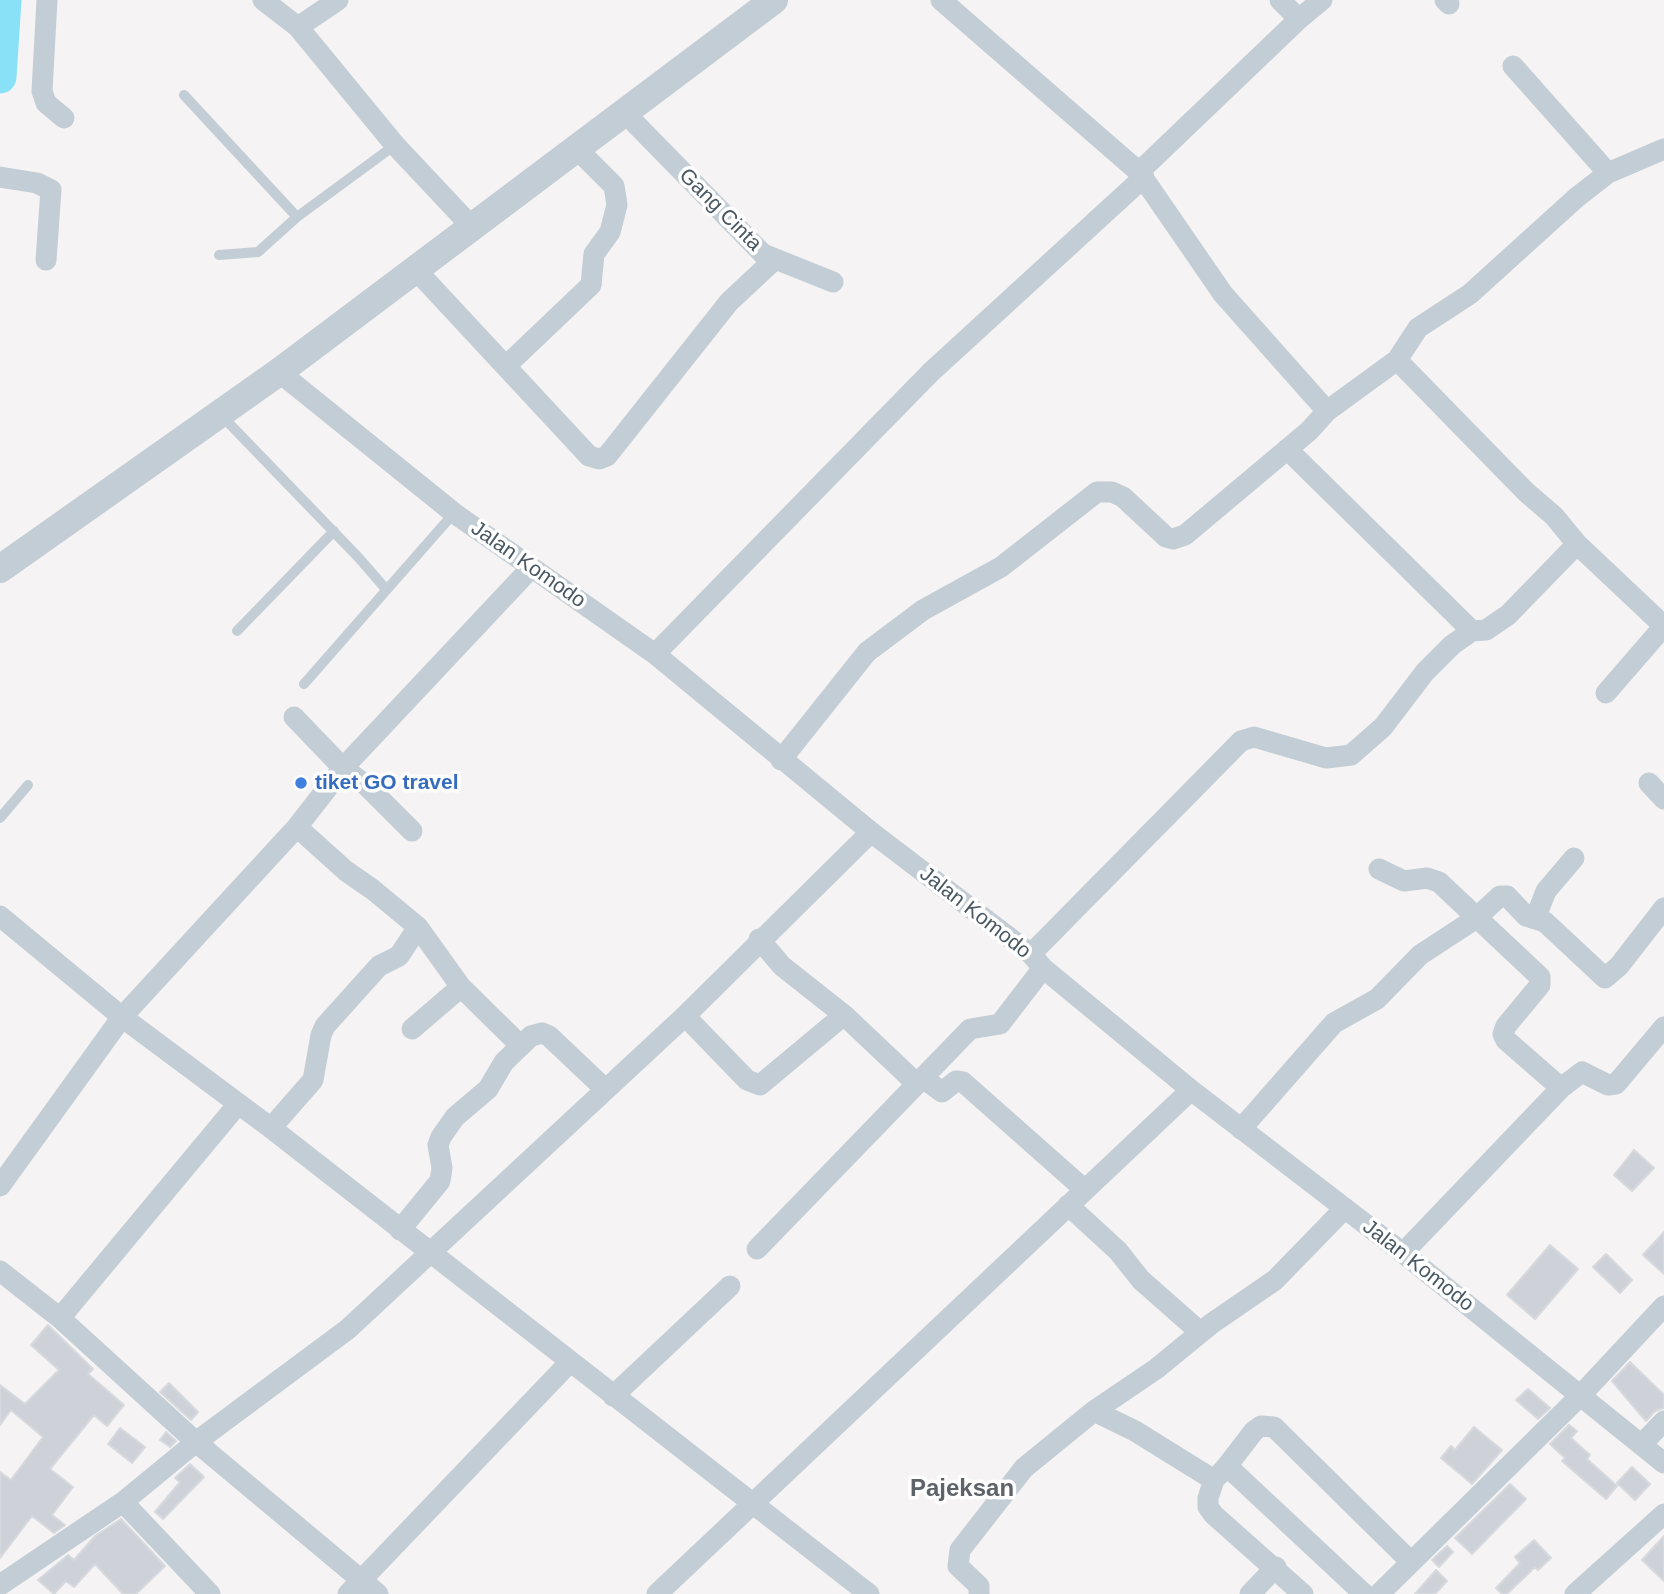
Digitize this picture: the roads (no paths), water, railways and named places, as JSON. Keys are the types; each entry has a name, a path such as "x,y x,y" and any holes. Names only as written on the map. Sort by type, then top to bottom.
{"street":[{"path":"47,0 42,91 46,103 64,118"},
{"path":"263,0 298,26 395,145 472,227"},
{"path":"298,26 338,0"},
{"path":"2,566 279,372 774,0"},
{"path":"941,0 1141,175 1223,294 1327,411"},
{"path":"1280,0 1299,19"},
{"path":"655,654 931,372 1322,0"},
{"path":"1514,66 1608,173"},
{"name":"Gang Cinta","path":"624,112 763,254 833,282"},
{"path":"506,366 591,285 594,254 610,232 617,205 614,186 575,147"},
{"path":"781,760 867,652 923,610 1001,567 1088,497 1104,491 1123,497 1166,537 1179,538 1287,449 1327,411 1397,360 1419,328 1470,294 1608,173 1664,149"},
{"path":"0,177 45,185 51,190 46,260"},
{"path":"416,270 589,456 603,459 729,302 775,259"},
{"path":"1397,360 1526,492 1554,516 1577,544 1664,626 1606,693"},
{"name":"Jalan Komodo","path":"279,372 454,513 655,654 781,760 1037,961 1191,1090 1403,1252 1664,1463"},
{"path":"1287,449 1472,631"},
{"path":"757,1249 970,1029 1000,1024 1037,961 1241,741 1254,737 1326,758 1351,755 1383,726 1425,672 1472,631 1486,630 1508,615 1577,544"},
{"path":"0,1186 122,1017 297,827 344,768 531,568"},
{"path":"294,717 412,831"},
{"path":"1649,783 1664,799"},
{"path":"297,827 346,871 418,927 461,987 520,1045"},
{"path":"0,1585 123,1502 196,1441 348,1329 685,1016 871,832"},
{"path":"1535,919 1546,891 1574,858"},
{"path":"1379,869 1404,881 1426,878 1439,882 1475,919 1540,977 1540,985 1506,1026 1503,1034 1506,1040 1562,1088"},
{"path":"1241,1129 1334,1023 1377,999 1420,955 1475,919 1504,895 1527,916 1545,922 1605,978 1619,966 1662,916"},
{"path":"0,916 122,1017 271,1128 752,1506 869,1594"},
{"path":"271,1128 313,1080 321,1035 326,1026 379,966 399,956 418,927"},
{"path":"760,939 782,966 920,1081 942,1092 956,1081 963,1082 1085,1190"},
{"path":"412,1029 461,987"},
{"path":"685,1016 747,1080 760,1085 844,1015"},
{"path":"1403,1252 1562,1088 1581,1072 1608,1085 1616,1084 1664,1027"},
{"path":"400,1230 440,1181 442,1168 438,1145 441,1137 456,1117 488,1089 504,1062 531,1036 542,1033 549,1036 605,1089"},
{"path":"657,1594 1191,1090"},
{"path":"60,1318 238,1104"},
{"path":"1068,1205 1118,1251 1141,1280 1200,1332"},
{"path":"979,1594 979,1586 958,1566 960,1550 1024,1468 1094,1411 1178,1353 1200,1332 1275,1280 1345,1208"},
{"path":"0,1270 60,1318 354,1587 378,1594"},
{"path":"613,1396 730,1286"},
{"path":"1379,1594 1580,1396 1664,1306"},
{"path":"354,1587 569,1363"},
{"path":"1094,1411 1220,1473 1364,1594"},
{"path":"1642,1444 1664,1422"},
{"path":"1303,1594 1208,1507 1220,1473 1254,1430 1261,1426 1274,1427 1410,1561"},
{"path":"123,1502 210,1594"},
{"path":"1575,1594 1664,1514"},
{"path":"1250,1594 1276,1567"}],"lane":[{"path":"184,95 297,218"},
{"path":"219,255 258,252 297,218 395,145"},
{"path":"220,414 334,531 385,588"},
{"path":"304,684 385,588 454,513"},
{"path":"237,631 334,531"},
{"path":"0,818 28,785"}],"waterway":[{"path":"0,77 5,0"}],"place":[{"name":"tiket GO travel","path":"301,783"}],"district":[{"name":"Pajeksan","path":"962,1489"}]}
